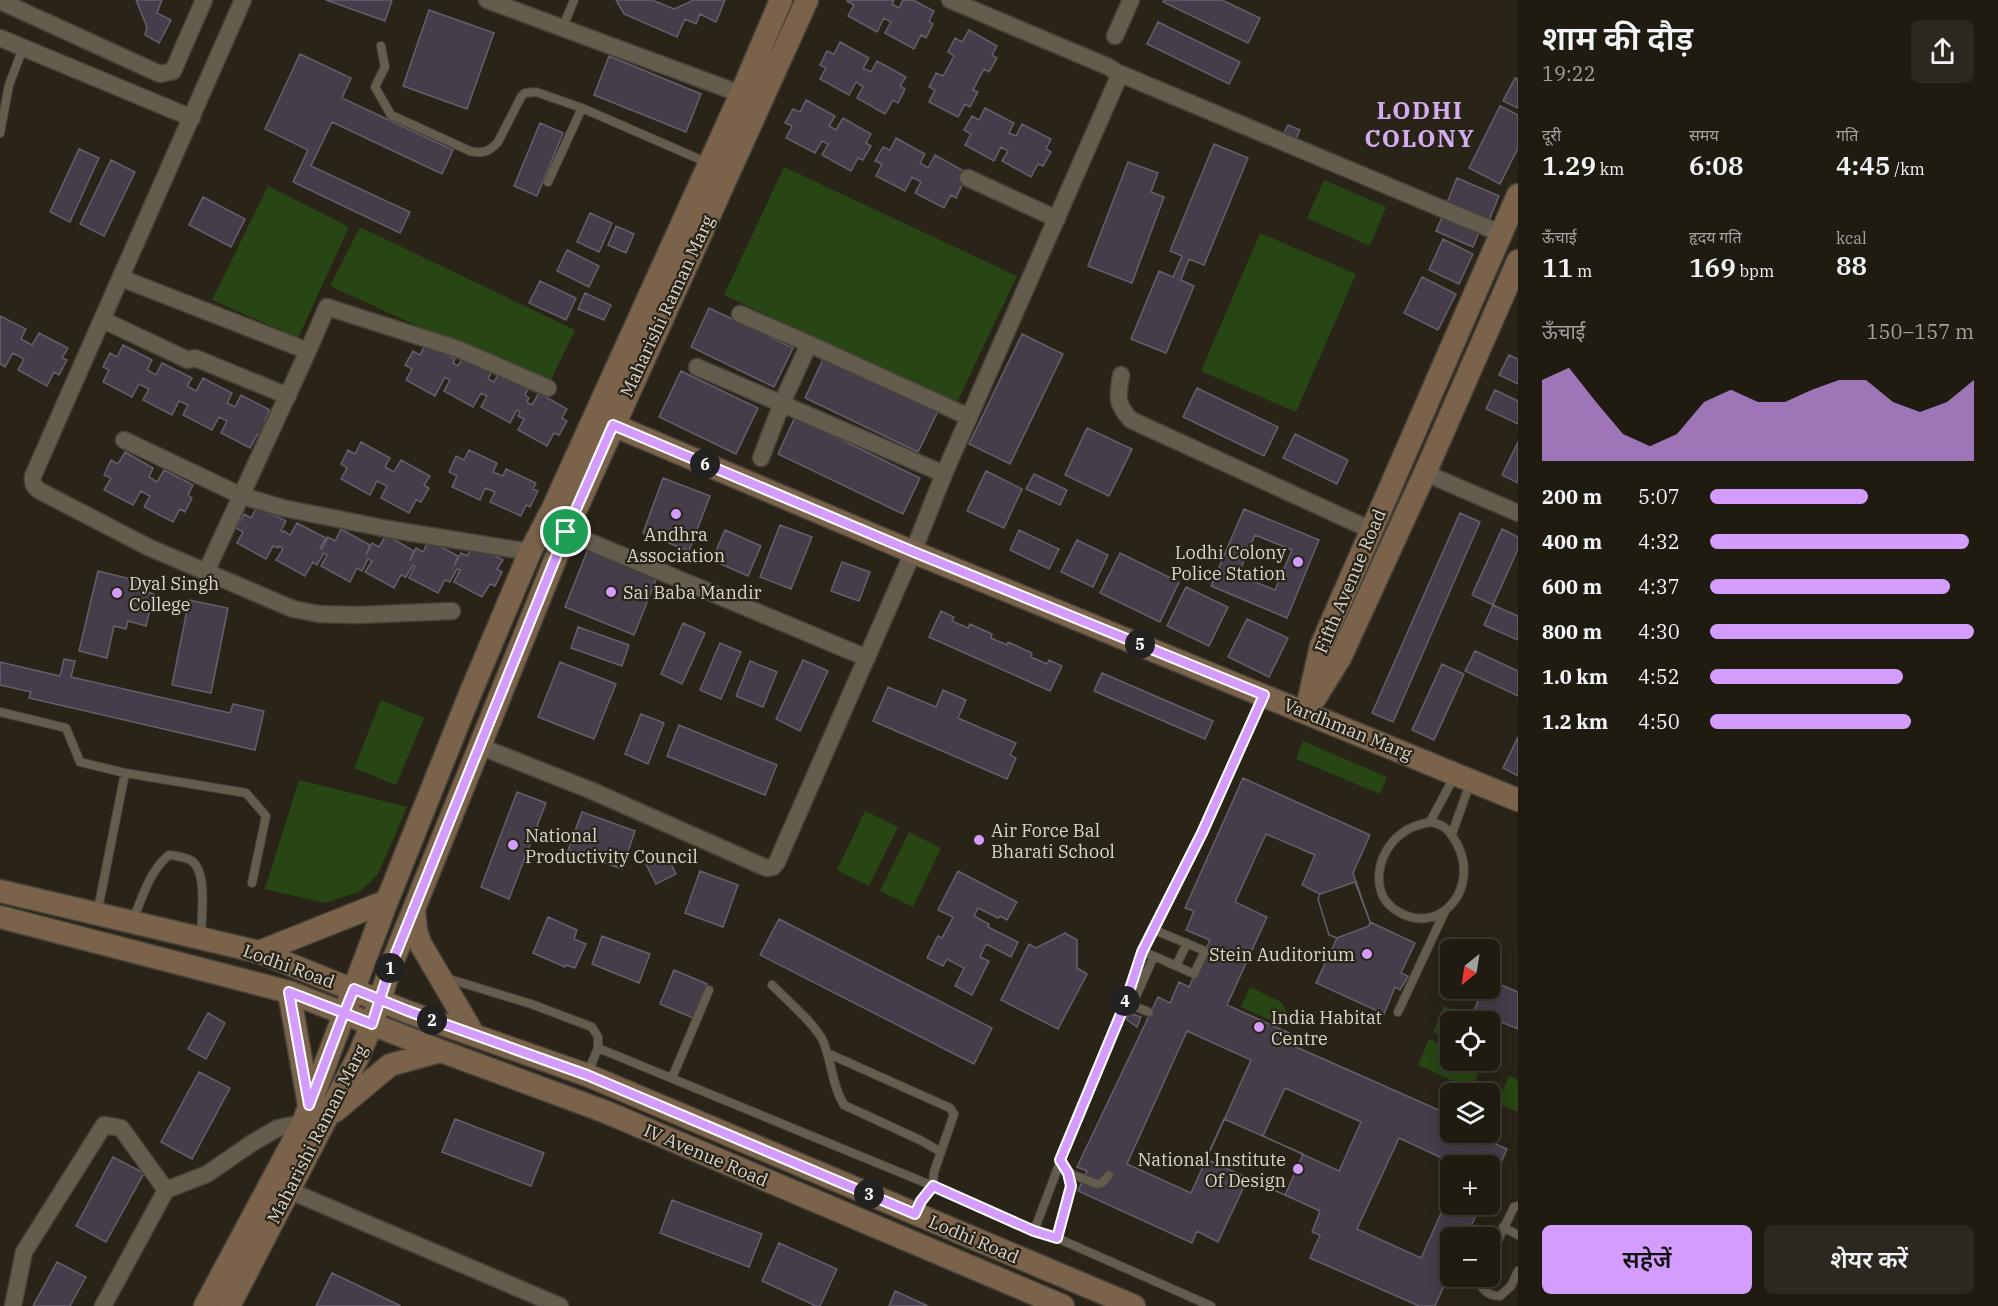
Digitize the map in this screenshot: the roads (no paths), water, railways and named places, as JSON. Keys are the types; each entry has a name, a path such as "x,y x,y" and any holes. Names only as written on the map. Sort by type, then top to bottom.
{"main road":[{"name":"Maharishi Raman Marg","path":"229,1306 288,1190 314,1114 344,1013 470,694 530,552 553,508 741,94 781,0"},
{"name":"Maharishi Raman Marg","path":"206,1306 314,1114 358,1057 372,1024 390,968 566,532 807,0"},
{"name":"Fifth Avenue Road","path":"1306,712 1321,646 1518,195"},
{"path":"1489,257 1517,266"},
{"name":"Fifth Avenue Road","path":"1306,712 1340,658 1517,266"},
{"name":"Vardhman Marg","path":"613,425 914,552 1518,800"},
{"name":"Lodhi Road","path":"0,891 259,952 380,1000 587,1075 1134,1306"},
{"path":"259,952 387,901"},
{"path":"414,909 416,931 420,942 474,1035"},
{"name":"Lodhi Road","path":"0,917 289,992 344,1013"},
{"path":"289,992 314,1114 390,1065 441,1051"},
{"name":"IV Avenue Road","path":"344,1013 606,1112 1063,1306"}],"street":[{"path":"0,1 160,74 173,71 204,0"},
{"path":"243,0 33,476 34,487 148,547 293,609 319,614 357,615 453,611"},
{"path":"487,0 741,94"},
{"path":"950,0 1500,233"},
{"path":"1115,36 1131,0"},
{"path":"0,38 192,118"},
{"path":"479,746 590,790 762,866 773,867 914,552 944,474 1118,81 1116,72"},
{"path":"968,178 1057,219"},
{"path":"121,278 308,351"},
{"path":"206,572 327,307 458,349 548,388"},
{"path":"740,314 969,417"},
{"path":"103,320 188,360 195,358 288,396"},
{"path":"761,458 782,403 809,344"},
{"path":"697,367 944,474"},
{"path":"1121,375 1118,400 1122,410 1131,420 1371,530"},
{"path":"124,440 242,496 283,508 388,529 530,552"},
{"path":"1425,473 1518,513"},
{"path":"566,532 867,658"},
{"path":"104,1306 166,1190 207,1174 278,1128 314,1114"},
{"path":"12,1306 24,1252 104,1125 121,1128 166,1190"},
{"path":"288,1190 560,1306"}],"lane":[{"path":"563,27 574,0"},
{"path":"381,46 385,67 375,87 391,115 470,151 479,153 493,148 518,102 525,93 536,92 582,108 709,164"},
{"path":"0,133 9,85 23,48"},
{"path":"0,81 9,85"},
{"path":"548,182 582,108"},
{"path":"1128,1005 1142,952 1152,929 1202,833 1264,695"},
{"path":"0,711 66,728 80,762 246,793 266,816 252,883"},
{"path":"97,914 125,772"},
{"path":"1430,822 1463,777"},
{"path":"1452,834 1463,777"},
{"path":"1398,1012 1445,911 1456,900 1463,887 1465,872 1462,854 1452,834 1443,825 1430,822 1417,825 1400,834 1386,854 1380,867 1378,880 1381,894 1389,905 1401,914 1415,918 1431,917 1445,911"},
{"path":"132,922 159,862 169,855 190,859 197,866 202,882 201,939"},
{"path":"1142,952 1194,974 1201,961 1205,951 1152,929"},
{"path":"1176,966 1187,943"},
{"path":"1034,1231 1060,1160 1128,1005 1154,956"},
{"path":"440,976 531,1004 592,1027 598,1037 598,1048 587,1075"},
{"path":"771,985 822,1039 838,1096 844,1105 941,1152"},
{"path":"672,1078 709,990"},
{"path":"1128,1005 1149,1012"},
{"path":"598,1048 933,1186 1034,1231 1057,1238 1212,1306"},
{"path":"827,1053 950,1108 954,1114 934,1172 933,1186 921,1201 915,1214"},
{"path":"1057,1238 1071,1186 1068,1173 1060,1160"},
{"path":"1068,1173 1097,1184 1102,1183 1109,1175"},
{"path":"1500,1234 1514,1207 1518,1206"},
{"path":"1503,1227 1518,1235"},
{"path":"1495,1306 1518,1271"},
{"path":"1481,1287 1495,1296 1500,1296"}],"place":[{"name":"Andhra Association","path":"676,514"},
{"name":"Lodhi Colony Police Station","path":"1298,562"},
{"name":"Sai Baba Mandir","path":"611,592"},
{"name":"Dyal Singh College","path":"117,593"},
{"name":"Air Force Bal Bharati School","path":"979,840"},
{"name":"National Productivity Council","path":"513,845"},
{"name":"Stein Auditorium","path":"1367,954"},
{"name":"India Habitat Centre","path":"1259,1027"},
{"name":"National Institute Of Design","path":"1298,1169"}],"district":[{"name":"LODHI COLONY","path":"1420,124"}]}
